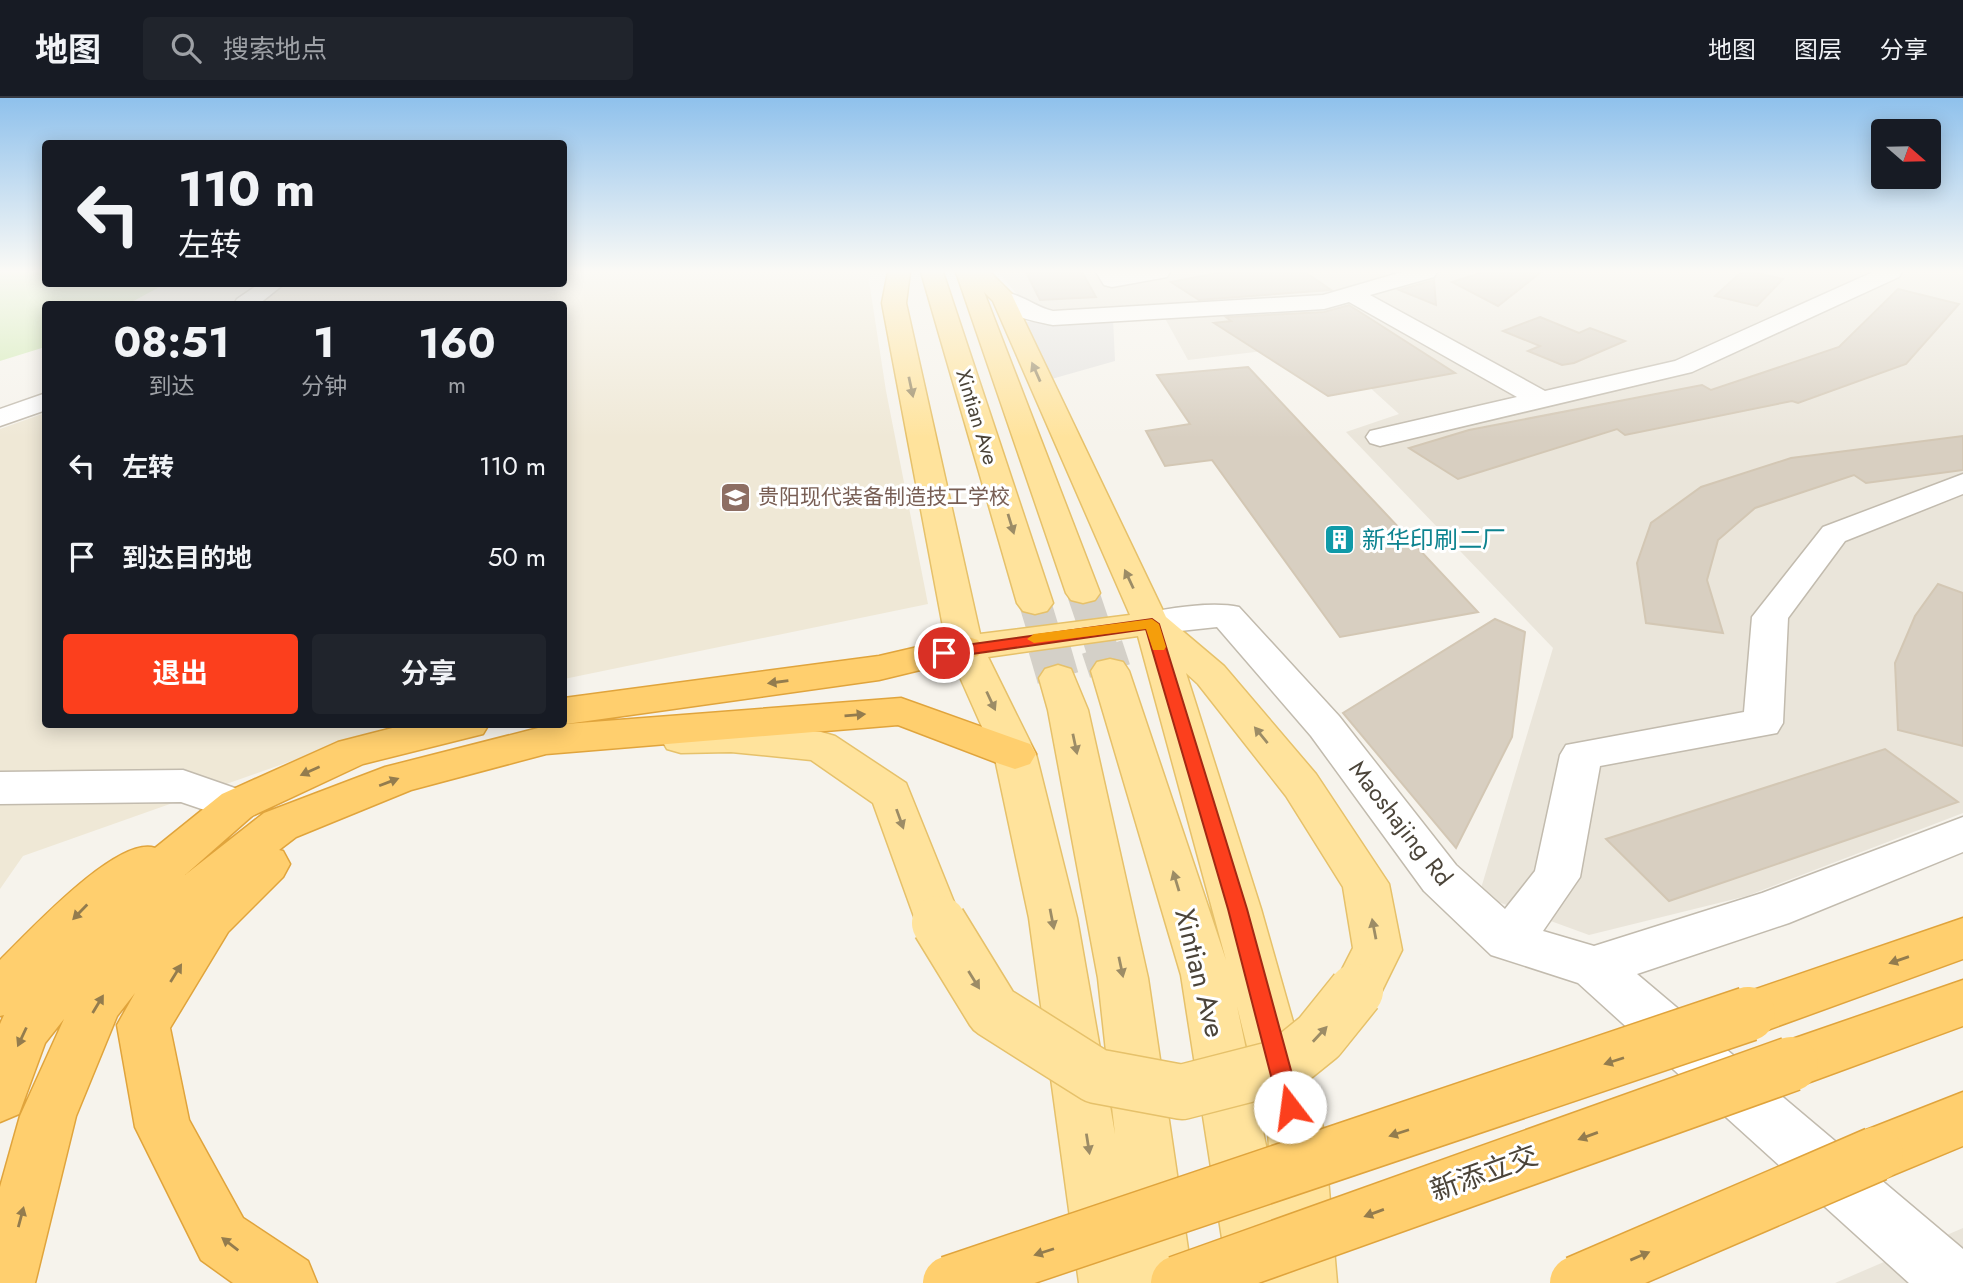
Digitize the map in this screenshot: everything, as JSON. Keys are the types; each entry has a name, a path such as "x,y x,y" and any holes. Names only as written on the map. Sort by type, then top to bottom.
{"highway":[{"path":"567,724 879,668 965,648"},
{"path":"567,725 901,711 1016,754"},
{"path":"0,994 96,896 237,805 352,752 451,728"},
{"path":"4,1283 48,1116 97,1002 173,911 280,825 400,778 549,728"},
{"path":"0,1096 23,1031 40,1010 142,885 237,805"},
{"path":"286,1283 222,1239 163,1127 144,1025 211,918 330,805"},
{"path":"950,1283 1632,1055 1963,938"},
{"name":"新添立交","path":"1178,1283 1963,1003"},
{"path":"1577,1283 1963,1119"}],"main road":[{"path":"899,327 965,648 1016,754 1053,918 1110,1283"},
{"name":"Xintian Ave","path":"949,327 1035,603"},
{"name":"Xintian Ave","path":"985,327 1083,593"},
{"path":"1010,327 1152,624 1237,909 1296,1131 1306,1283"},
{"path":"567,727 821,746 891,794 938,922 993,1011 1096,1076 1182,1093 1283,1066 1319,1037 1356,990 1378,950 1366,884 1301,785 1219,685 1152,624 965,648"},
{"name":"Xintian Ave","path":"1110,671 1206,975 1260,1283"},
{"path":"1058,678 1068,710 1123,978 1162,1283"}],"street":[{"path":"1411,327 1542,400"},
{"path":"1380,437 1683,368 1771,327"},
{"path":"0,418 42,402"},
{"path":"1508,941 1557,877 1581,755 1763,723 1770,617 1834,534 1963,483"},
{"name":"Maoshajing Rd","path":"1152,624 1226,615 1325,726 1440,878 1508,941 1594,967"},
{"path":"0,788 183,786 237,805"},
{"path":"1594,967 1772,909 1963,834"},
{"path":"1594,967 1955,1283"}],"shaded area":[{"name":"贵阳现代装备制造技工学校","path":"567,327 876,327 928,604 567,678"},
{"path":"1024,327 1113,327 1115,361 1048,380"},
{"path":"1170,327 1963,327 1963,813 1747,896 1589,935 1479,895 1553,648 1346,432 1399,414 1322,344 1188,360"},
{"path":"42,414 42,728 385,728 23,856 0,889 0,429"},
{"path":"1963,1228 1963,1283 1835,1283"}],"green space":[{"path":"0,327 42,327 42,348 0,361"}],"building":[{"path":"1221,327 1384,327 1455,373 1328,396"},
{"path":"1513,327 1565,327 1579,333 1590,328 1625,341 1574,363 1562,365 1528,351 1540,346 1503,331"},
{"path":"1859,327 1938,327 1906,364 1798,403 1792,401 1625,435 1617,429 1458,479 1409,448 1469,430 1702,385 1711,390 1839,347"},
{"name":"新华印刷二厂","path":"1248,367 1478,612 1340,637 1212,460 1165,466 1146,431 1190,424 1157,375"},
{"path":"1963,436 1963,470 1866,483 1854,475 1755,508 1718,540 1707,580 1723,633 1646,623 1637,563 1651,523 1701,487 1791,458"},
{"path":"1938,584 1963,593 1963,746 1898,730 1895,663 1915,616"},
{"path":"1495,619 1525,632 1512,737 1456,848 1343,713"},
{"path":"1885,749 1958,802 1669,901 1606,839"}],"tunnel":[{"path":"1083,593 1102,649"},
{"path":"1035,603 1049,649"},
{"path":"1049,647 1058,678"},
{"path":"1102,647 1110,671"}],"slow traffic":[{"path":"1034,639 1152,624 1159,647"}],"place":[{"name":"贵阳现代装备制造技工学校","path":"735,497"},
{"name":"新华印刷二厂","path":"1339,539"}],"route":[{"path":"944,653 1152,624 1237,909 1290,1107"}]}
